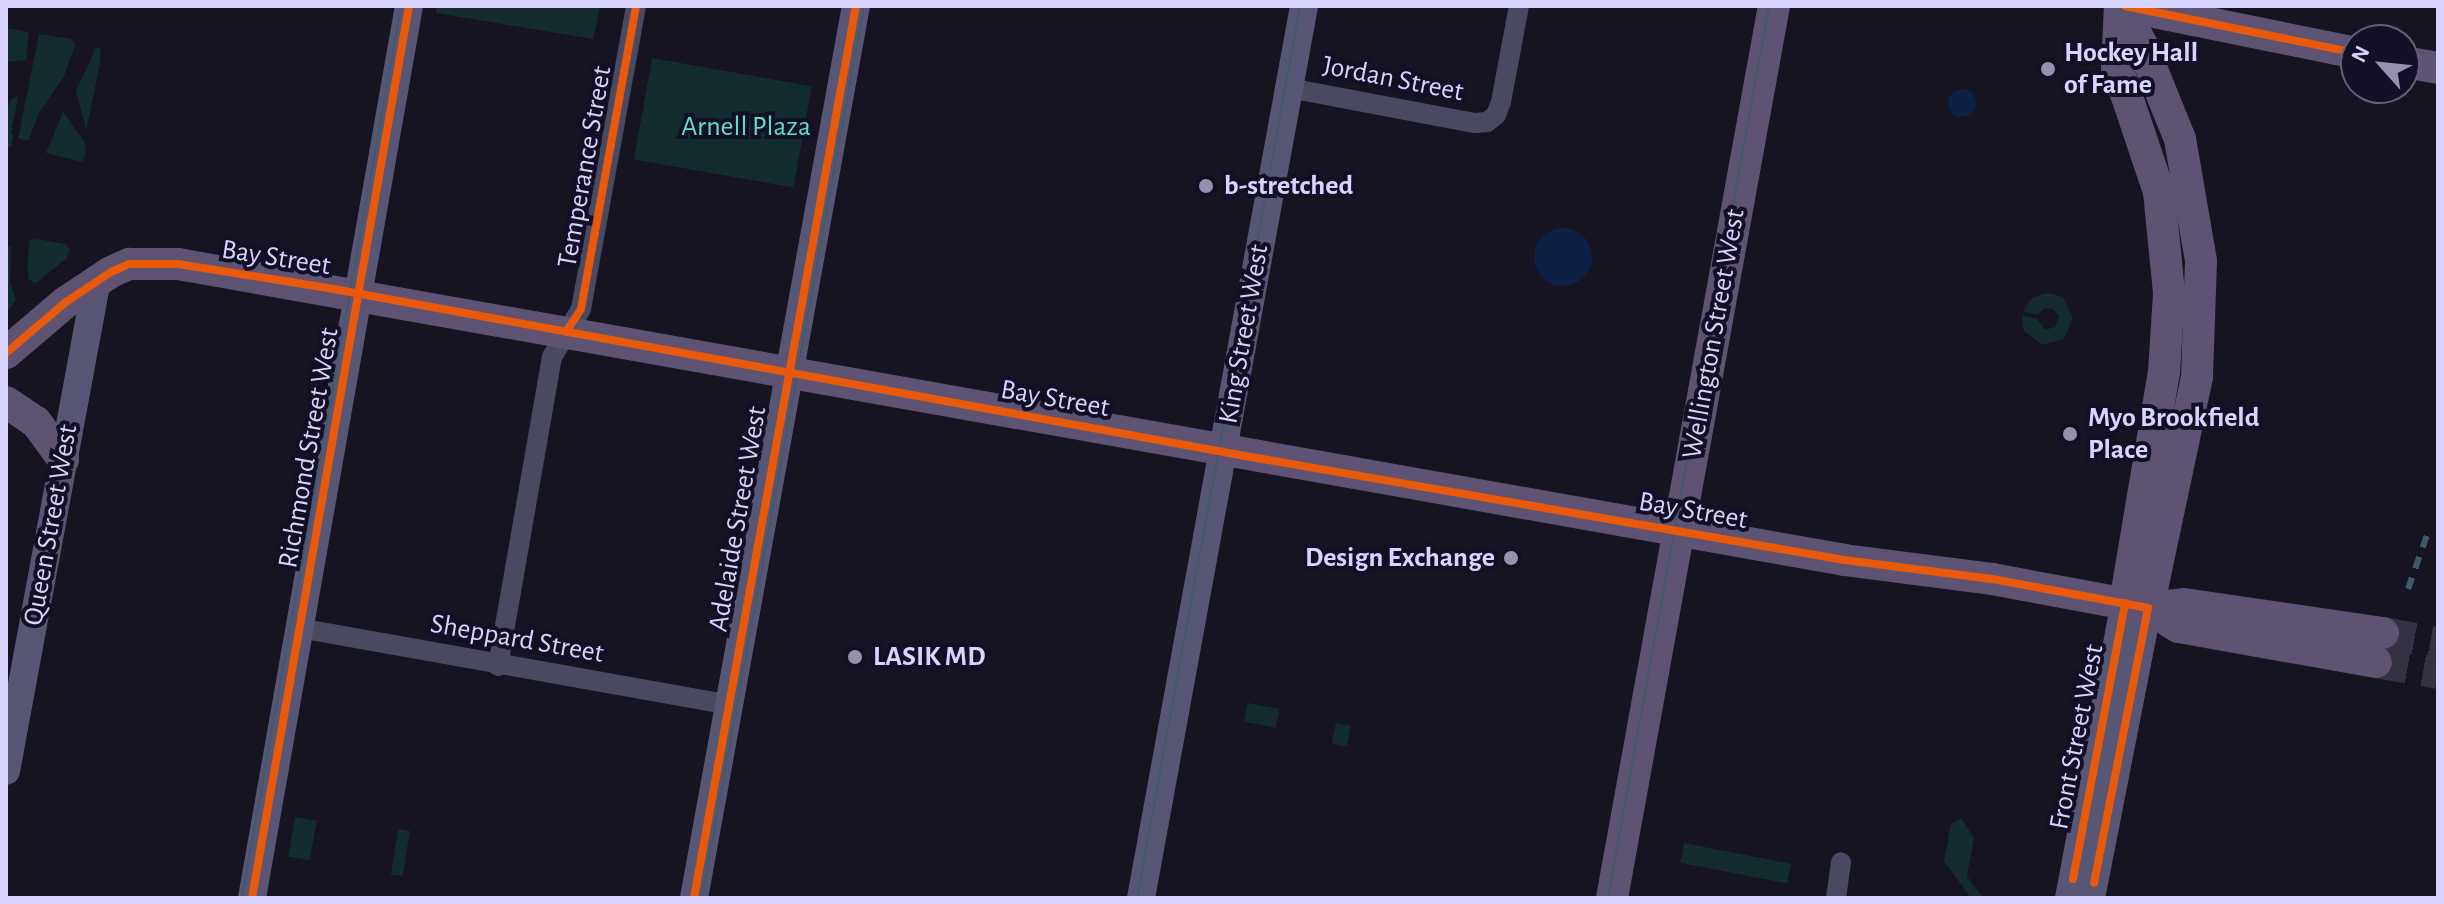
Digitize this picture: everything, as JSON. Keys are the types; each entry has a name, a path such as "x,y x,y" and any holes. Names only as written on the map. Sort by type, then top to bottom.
{"main road":[{"name":"Richmond Street West","path":"252,898 409,6"},
{"name":"Adelaide Street West","path":"694,898 856,6"},
{"name":"King Street West","path":"1141,898 1304,6"},
{"name":"Wellington Street West","path":"1612,898 1774,6"},
{"path":"2122,6 2340,50"},
{"name":"Front Street West","path":"2122,6 2142,45 2182,152 2201,261 2197,377 2136,605"},
{"name":"Front Street West","path":"2082,889 2136,605 2169,338 2167,259 2159,192 2117,67 2122,6"},
{"path":"2150,160 2182,152"},
{"name":"Bay Street","path":"6,353 97,279 129,264 178,264 1679,531 2136,605 2184,604 2380,648"},
{"name":"Queen Street West","path":"6,771 97,279"},
{"path":"2164,372 2197,377"},
{"path":"6,402 36,422 63,459"}],"street":[{"name":"Temperance Street","path":"498,666 552,357 581,309 636,6"},
{"name":"Jordan Street","path":"1289,88 1487,122 1496,115 1501,102 1519,6"},
{"name":"Sheppard Street","path":"299,628 498,666 727,704"},
{"path":"1836,898 1841,862"}],"green space":[{"path":"437,6 600,6 593,39 436,13"},
{"path":"6,28 29,32 26,60 6,62"},
{"path":"39,34 71,39 75,45 64,76 39,113 28,141 18,138"},
{"path":"96,48 101,48 100,64 86,130 76,91"},
{"name":"Arnell Plaza","path":"652,58 812,86 794,188 634,159"},
{"path":"18,96 11,134 14,135 11,147 6,147 6,111 11,99"},
{"path":"63,112 84,141 86,153 82,162 46,153"},
{"path":"30,240 65,244 70,250 67,258 36,283 29,280 27,266"},
{"path":"6,246 11,247 10,282 16,300 6,314"},
{"path":"2047,293 2063,297 2073,318 2064,339 2043,345 2024,331 2022,315 2037,319 2045,330 2055,327 2059,317 2053,309 2045,308 2037,315 2023,311 2032,298"},
{"path":"1248,703 1279,709 1276,728 1244,722"},
{"path":"1336,723 1351,726 1347,746 1332,744"},
{"path":"295,817 317,821 310,860 288,856"},
{"path":"1961,818 1974,838 1967,876 1983,898 1971,898 1944,861 1951,824"},
{"path":"398,829 410,831 403,876 391,874"},
{"path":"1684,843 1791,864 1787,883 1680,863"}],"water":[{"path":"1962,89 1972,93 1976,103 1972,113 1962,117 1952,113 1948,103 1952,93"},
{"path":"1563,228 1584,236 1592,257 1584,278 1563,286 1542,278 1534,257 1542,236"}],"tunnel":[{"path":"2383,633 2438,643"},
{"path":"2376,662 2438,673"}],"tram line":[{"path":"242,898 401,6"},
{"path":"702,898 864,6"},
{"path":"1137,898 1300,6"},
{"path":"1608,898 1769,6"}],"railway":[{"path":"2408,589 2427,535"}],"cycle path":[{"path":"252,898 409,6"},
{"path":"566,332 581,309 636,6"},
{"path":"694,898 856,6"},
{"path":"2125,6 2340,50"},
{"path":"6,353 66,302 111,272 129,264 178,264 328,288 1251,457 1844,560 1992,579 2148,608 2094,883"},
{"path":"2073,879 2125,603"}],"place":[{"name":"Hockey Hall of Fame","path":"2048,69"},
{"name":"b-stretched","path":"1206,186"},
{"name":"Myo Brookfield Place","path":"2070,434"},
{"name":"Design Exchange","path":"1511,558"},
{"name":"LASIK MD","path":"855,657"}]}
